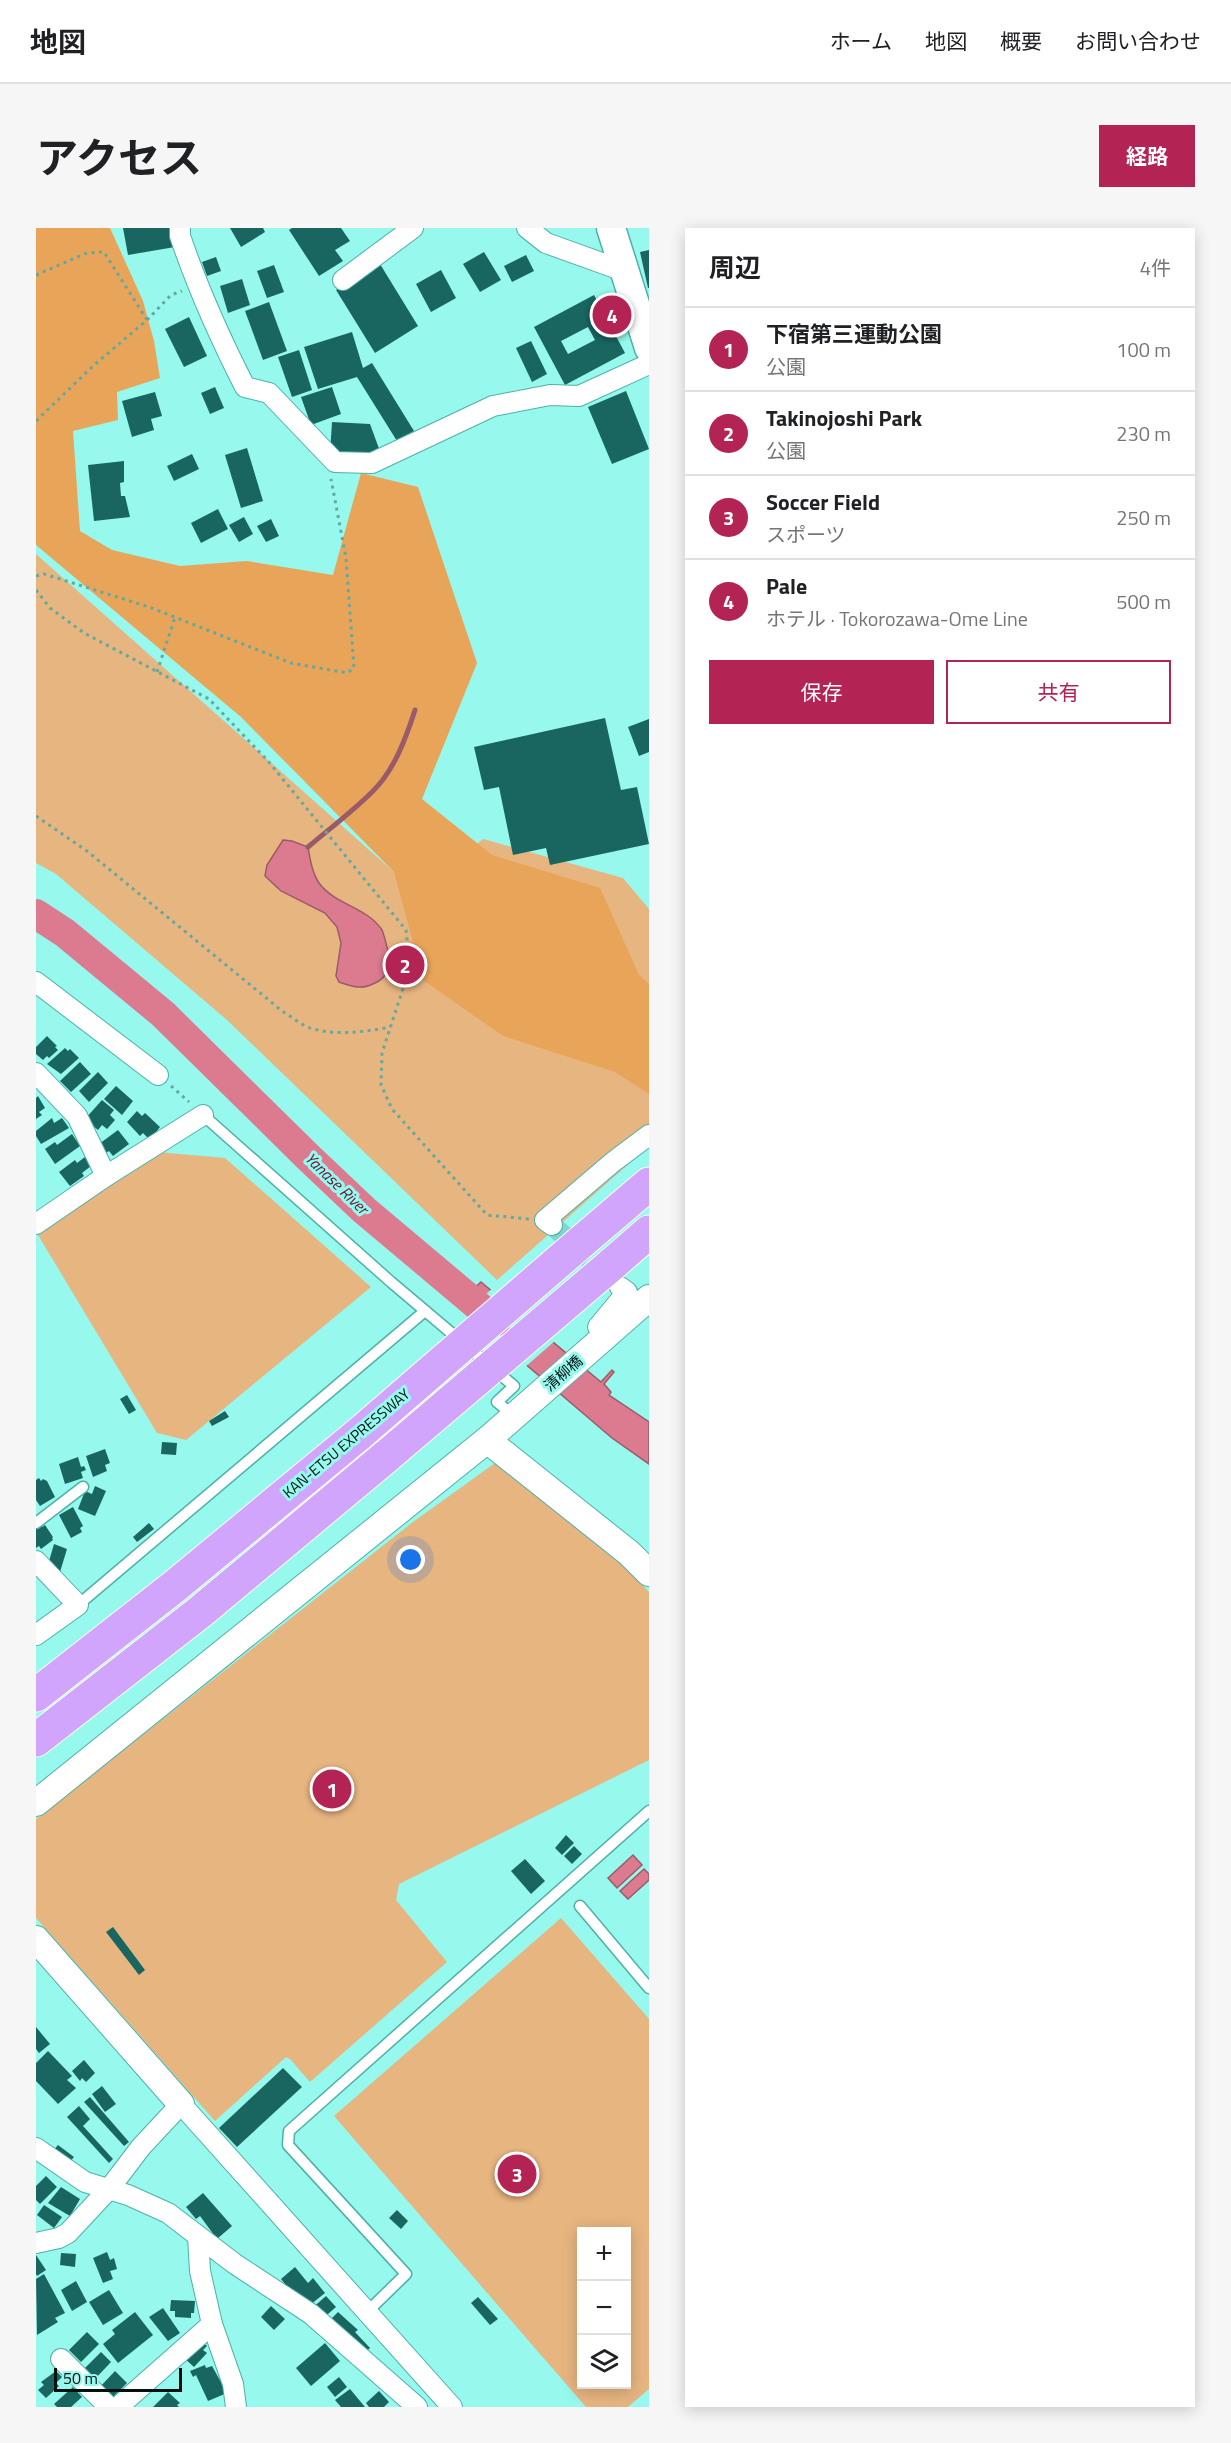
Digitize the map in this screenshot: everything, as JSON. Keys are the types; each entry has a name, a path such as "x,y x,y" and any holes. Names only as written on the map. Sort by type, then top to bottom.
{"highway":[{"name":"KAN-ETSU EXPRESSWAY","path":"36,1695 175,1586 359,1434 649,1184"},
{"path":"36,1740 200,1611 388,1455 616,1276 649,1232"}],"main road":[{"path":"611,228 649,348"}],"street":[{"path":"180,228 180,236 196,285 245,387 269,393 335,462 372,463 493,405 550,395 579,396 649,364"},
{"path":"344,280 413,228"},
{"path":"527,228 546,243 624,271"},
{"path":"36,982 158,1075"},
{"path":"36,1072 77,1116 106,1176"},
{"path":"36,1224 106,1176 203,1115"},
{"path":"549,1222 613,1162 649,1135"},
{"path":"616,1276 627,1292 597,1327 635,1298 646,1304"},
{"name":"清柳橋","path":"36,1803 487,1440 601,1340 646,1304"},
{"path":"487,1440 629,1553 649,1573"},
{"path":"36,1561 78,1605 36,1635"},
{"path":"36,1939 447,2405"},
{"path":"36,2243 51,2241 69,2233 109,2189 141,2147 182,2104"},
{"path":"36,2148 85,2182 149,2203 168,2213 311,2314 417,2407"},
{"path":"198,2236 200,2271 212,2324 232,2384 236,2407"},
{"path":"118,2407 212,2324"},
{"path":"61,2359 110,2407"}],"lane":[{"path":"203,1115 425,1311 514,1386 497,1402 520,1411"},
{"path":"78,1605 425,1311"},
{"path":"36,1523 82,1487"},
{"path":"367,2312 406,2274 288,2145 289,2131 649,1811"},
{"path":"580,1906 649,1988"}],"path":[{"path":"36,275 87,253 104,252 147,320"},
{"path":"36,421 171,296 196,285"},
{"path":"36,576 44,574 175,617 291,663 347,673 354,668 346,558 326,454"},
{"path":"36,590 50,608 84,633 209,699 267,761 406,930 410,967 382,1053 381,1085 392,1109 487,1215 549,1222"},
{"path":"157,673 175,617"},
{"path":"36,816 87,851 282,1011 309,1027 336,1032 371,1031 391,1027"},
{"path":"158,1075 203,1115"}],"shaded area":[{"path":"36,228 110,228 143,301 154,341 160,378 117,392 118,420 73,431 80,531 112,550 180,566 247,561 333,575 361,473 418,487 477,663 422,799 492,855 600,888 639,975 649,984 649,1094 615,1072 503,1036 423,980 394,872 241,717 36,545"},
{"path":"36,554 394,872 421,889 483,839 623,878 649,909 649,1146 497,1280 227,1020 56,874 36,863"},
{"path":"283,840 308,847 313,870 319,883 333,896 368,916 382,930 390,962 388,971 379,981 362,987 339,982 336,976 341,943 337,927 325,913 281,891 265,876 267,865"},
{"path":"157,1152 225,1158 371,1287 186,1440 157,1433 38,1235"},
{"path":"481,1282 601,1382 612,1370 614,1372 604,1384 611,1392 609,1395 649,1422 649,1464 612,1438 456,1305"},
{"path":"495,1463 621,1563 649,1592 649,1760 399,1884 396,1900 447,1962 310,2082 286,2057 215,2121 36,1918 36,1819 413,1522"},
{"path":"633,1855 642,1865 617,1888 608,1878"},
{"path":"644,1869 649,1874 649,1880 628,1899 620,1891"},
{"path":"561,1918 649,2019 649,2389 628,2407 586,2407 334,2116"}],"pier":[{"path":"493,1288 556,1340 524,1368 462,1314"}],"building":[{"path":"123,228 171,228 175,247 128,255"},
{"path":"230,228 263,228 265,232 241,247"},
{"path":"292,228 341,228 350,241 335,250 343,261 319,276 289,230"},
{"path":"649,250 649,288 648,288 640,252"},
{"path":"484,252 501,280 480,292 463,264"},
{"path":"526,255 534,271 512,282 504,266"},
{"path":"216,257 221,271 207,276 202,262"},
{"path":"380,264 418,326 375,353 336,290"},
{"path":"274,265 284,292 267,298 257,271"},
{"path":"441,270 456,298 431,312 416,284"},
{"path":"242,279 250,305 228,313 220,286"},
{"path":"594,295 625,353 565,385 534,327","holes":["588,327 595,340 568,354 561,341"]},
{"path":"269,302 287,351 263,360 245,311"},
{"path":"189,317 207,356 184,367 165,329"},
{"path":"352,332 363,368 372,363 414,431 397,441 357,377 318,389 304,347"},
{"path":"531,341 547,374 532,382 516,348"},
{"path":"299,350 312,390 292,397 278,357"},
{"path":"215,387 224,408 210,414 201,393"},
{"path":"332,387 341,414 311,425 301,397"},
{"path":"626,391 649,449 612,464 588,407"},
{"path":"155,392 162,416 151,419 154,430 132,437 122,401"},
{"path":"332,422 370,424 381,454 330,453"},
{"path":"247,448 263,501 241,508 225,455"},
{"path":"192,454 199,469 174,481 167,466"},
{"path":"124,461 124,482 120,483 121,496 125,496 130,517 94,521 88,465"},
{"path":"218,509 228,529 201,543 191,523"},
{"path":"244,517 253,534 239,542 229,525"},
{"path":"271,519 279,536 266,542 257,526"},
{"path":"605,718 621,790 637,787 649,844 550,865 546,848 513,855 499,787 484,790 474,747"},
{"path":"649,719 649,752 639,756 628,727"},
{"path":"47,1036 58,1050 43,1060 36,1054 36,1047"},
{"path":"65,1048 68,1051 70,1049 79,1058 61,1074 47,1064"},
{"path":"80,1062 91,1074 71,1092 60,1081"},
{"path":"98,1072 108,1083 89,1102 79,1091"},
{"path":"116,1086 133,1101 122,1115 104,1099"},
{"path":"38,1096 45,1108 39,1112 42,1115 36,1119 36,1098"},
{"path":"102,1100 114,1110 110,1115 115,1120 107,1129 102,1125 98,1130 85,1119"},
{"path":"137,1111 142,1116 145,1113 160,1127 150,1140 143,1133 140,1136 127,1122"},
{"path":"52,1118 54,1123 62,1118 69,1128 41,1144 36,1131"},
{"path":"118,1130 129,1144 113,1156 109,1151 106,1153 99,1144"},
{"path":"72,1134 80,1146 55,1164 45,1149 55,1142 57,1145"},
{"path":"85,1157 91,1166 82,1173 84,1176 70,1186 59,1172 75,1160 77,1163"},
{"path":"127,1395 136,1410 129,1414 120,1399"},
{"path":"225,1411 229,1417 212,1426 209,1421"},
{"path":"162,1442 177,1443 176,1455 161,1454"},
{"path":"105,1449 110,1463 105,1465 107,1471 93,1477 86,1456"},
{"path":"78,1457 81,1467 84,1466 86,1470 81,1472 83,1478 65,1484 59,1464"},
{"path":"39,1478 41,1481 43,1479 47,1481 55,1497 40,1506 36,1500 36,1480"},
{"path":"95,1486 106,1491 95,1516 78,1509 85,1491 92,1494"},
{"path":"73,1507 83,1526 80,1528 82,1532 71,1538 59,1515"},
{"path":"149,1523 154,1529 137,1542 133,1537"},
{"path":"40,1524 42,1527 45,1525 53,1537 53,1540 41,1549 39,1546 36,1548 36,1527"},
{"path":"54,1544 67,1549 60,1572 47,1568"},
{"path":"566,1835 574,1843 562,1855 555,1848"},
{"path":"574,1846 582,1854 572,1864 564,1856"},
{"path":"525,1859 545,1881 531,1894 511,1871"},
{"path":"113,1927 145,1970 139,1975 106,1932"},
{"path":"36,2027 50,2044 39,2053 36,2049"},
{"path":"48,2051 72,2076 67,2080 76,2088 58,2104 36,2081 36,2063"},
{"path":"84,2060 95,2073 86,2082 82,2078 80,2081 72,2071"},
{"path":"283,2068 302,2087 237,2147 219,2128"},
{"path":"102,2086 116,2104 105,2112 92,2094"},
{"path":"90,2097 129,2142 124,2146 84,2102"},
{"path":"79,2106 90,2119 83,2126 113,2159 109,2163 67,2117"},
{"path":"58,2145 74,2157 68,2164 52,2152"},
{"path":"46,2176 57,2187 40,2204 36,2200 36,2186"},
{"path":"61,2187 80,2199 70,2216 48,2203"},
{"path":"203,2193 232,2226 217,2239 200,2216 196,2219 186,2207"},
{"path":"44,2205 62,2217 54,2228 37,2215"},
{"path":"397,2210 408,2221 401,2229 389,2218"},
{"path":"107,2252 110,2260 114,2258 117,2269 110,2271 113,2279 103,2283 93,2258"},
{"path":"61,2253 76,2254 75,2267 60,2265"},
{"path":"36,2255 46,2270 37,2276 36,2274"},
{"path":"295,2267 308,2283 313,2278 325,2293 305,2309 281,2279"},
{"path":"44,2274 65,2313 55,2318 58,2322 37,2335 36,2279"},
{"path":"76,2281 87,2302 72,2311 61,2290"},
{"path":"109,2290 123,2313 103,2325 89,2302"},
{"path":"326,2296 336,2307 320,2321 310,2310"},
{"path":"478,2297 498,2319 490,2325 471,2303"},
{"path":"171,2300 195,2301 191,2318 175,2317 175,2311 170,2311"},
{"path":"271,2306 285,2319 274,2330 261,2317"},
{"path":"163,2308 180,2333 168,2341 149,2317"},
{"path":"135,2312 153,2335 118,2363 103,2344 115,2334 112,2330"},
{"path":"338,2312 358,2330 355,2332 370,2348 360,2357 326,2324"},
{"path":"87,2332 99,2344 81,2362 69,2350"},
{"path":"198,2338 207,2346 203,2350 207,2353 194,2367 182,2356"},
{"path":"325,2343 340,2361 311,2386 296,2368"},
{"path":"101,2352 111,2362 95,2379 84,2369"},
{"path":"205,2365 206,2368 212,2366 227,2393 208,2401 196,2375 193,2377 190,2371"},
{"path":"56,2371 62,2377 56,2383 59,2386 46,2398 38,2390 44,2385 41,2382"},
{"path":"115,2371 127,2383 111,2399 99,2388"},
{"path":"339,2377 347,2387 335,2397 327,2387"},
{"path":"73,2387 82,2397 71,2407 57,2407 54,2404"},
{"path":"350,2389 365,2407 341,2407 335,2400"},
{"path":"379,2391 389,2402 384,2407 369,2407 366,2403"},
{"path":"168,2392 180,2403 177,2405 179,2407 153,2407"}],"waterway":[{"path":"308,847 380,784 398,754 415,710"},
{"name":"Yanase River","path":"36,914 65,933 163,1014 364,1210 496,1321"}],"tunnel":[{"path":"552,1225 610,1278"}],"place":[{"name":"Pale","path":"612,315"},
{"name":"Takinojoshi Park","path":"405,965"},
{"name":"下宿第三運動公園","path":"332,1789"},
{"name":"Soccer Field","path":"517,2174"}]}
